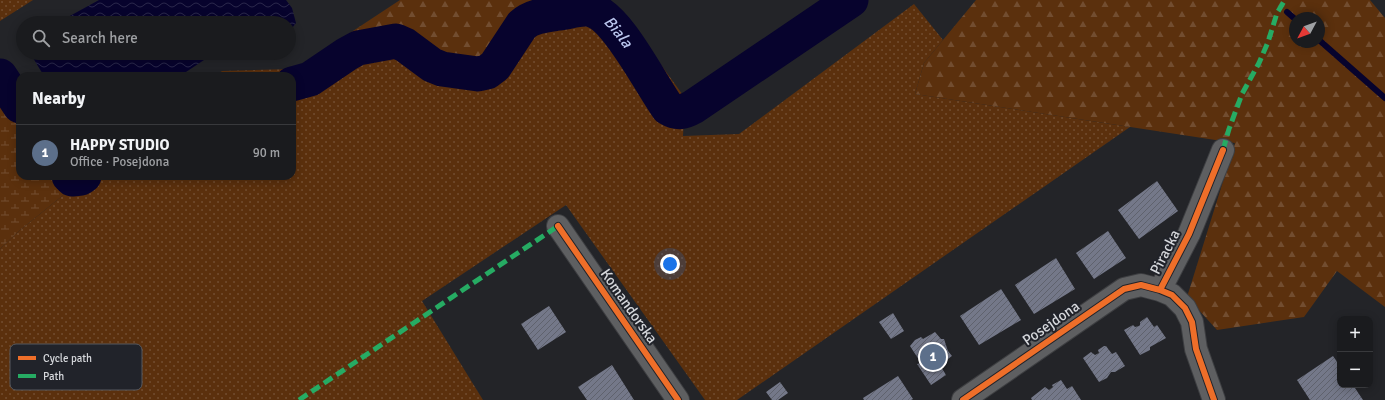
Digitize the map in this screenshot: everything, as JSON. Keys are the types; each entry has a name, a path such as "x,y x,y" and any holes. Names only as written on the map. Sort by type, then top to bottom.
{"street":[{"name":"Piracka","path":"1214,400 1196,349 1192,322 1185,308 1172,295 1160,290 1189,234 1223,150"},
{"name":"Komandorska","path":"558,226 678,400"},
{"name":"Posejdona","path":"963,400 1124,289 1141,285 1160,290"}],"green space":[{"path":"0,0 33,0 0,21"},
{"path":"400,0 557,0 556,2 518,11 486,61 444,58 404,27 359,27"},
{"path":"607,0 625,15 685,98 683,136 739,134 914,4 943,40 924,63 915,94 1130,127 737,400 705,400 566,205 422,301 483,400 0,400 0,249 19,231 72,188 73,180 296,180 296,72 220,72 295,69 359,27 404,27 444,58 486,61 518,11 556,2"},
{"path":"976,0 1370,0 1385,18 1385,307 1337,271 1304,317 1217,330 1187,297 1235,143 915,94 924,63"},
{"path":"0,76 16,100 16,180 72,180 72,188 19,231 0,249"}],"water":[{"path":"99,0 286,0 292,8 294,16 70,16"},
{"path":"34,60 204,60 186,72 42,72"}],"building":[{"path":"1157,181 1178,211 1139,239 1118,210"},
{"path":"1108,231 1126,258 1094,279 1076,253"},
{"path":"1056,258 1075,289 1034,314 1015,285"},
{"path":"1001,289 1021,320 979,345 960,316"},
{"path":"549,306 566,332 538,350 521,324"},
{"path":"893,313 904,331 891,339 879,322"},
{"path":"1147,317 1154,327 1157,325 1166,338 1150,347 1150,350 1140,355 1124,330 1133,325 1135,327 1139,326 1140,322"},
{"path":"935,332 941,339 944,339 948,351 952,356 940,365 946,375 931,385 917,364 921,363 910,346 915,340 921,337 923,339"},
{"path":"1106,346 1112,354 1116,352 1125,366 1115,372 1111,372 1107,378 1099,382 1083,358 1091,352 1095,355 1099,353 1098,350"},
{"path":"1333,356 1337,362 1337,388 1355,388 1363,400 1310,400 1297,380"},
{"path":"612,365 634,400 587,400 578,387"},
{"path":"898,376 913,399 864,400 863,398"},
{"path":"1061,380 1067,389 1072,386 1081,400 1032,400 1031,398 1045,387 1049,390 1053,387 1052,385"},
{"path":"780,382 788,393 778,400 772,400 766,392"}],"waterway":[{"name":"Biala","path":"296,83 310,79 358,48 396,41 405,45 432,65 442,69 478,74 487,72 495,66 522,25 526,22 544,15 588,9 602,15 612,25 623,38 668,108 681,112 693,107 851,0"},
{"path":"1325,45 1385,98"},
{"name":"Biala","path":"0,76 16,100"}],"marked path":[{"path":"1223,150 1242,94 1259,63 1268,42 1277,13 1285,0"},
{"path":"299,400 558,226"}],"cycle path":[{"path":"1214,400 1196,349 1192,322 1185,308 1172,295 1160,290 1189,234 1223,150"},
{"path":"558,226 678,400"},
{"path":"963,400 1124,289 1141,285 1160,290"}],"place":[{"name":"HAPPY STUDIO","path":"933,357"}]}
